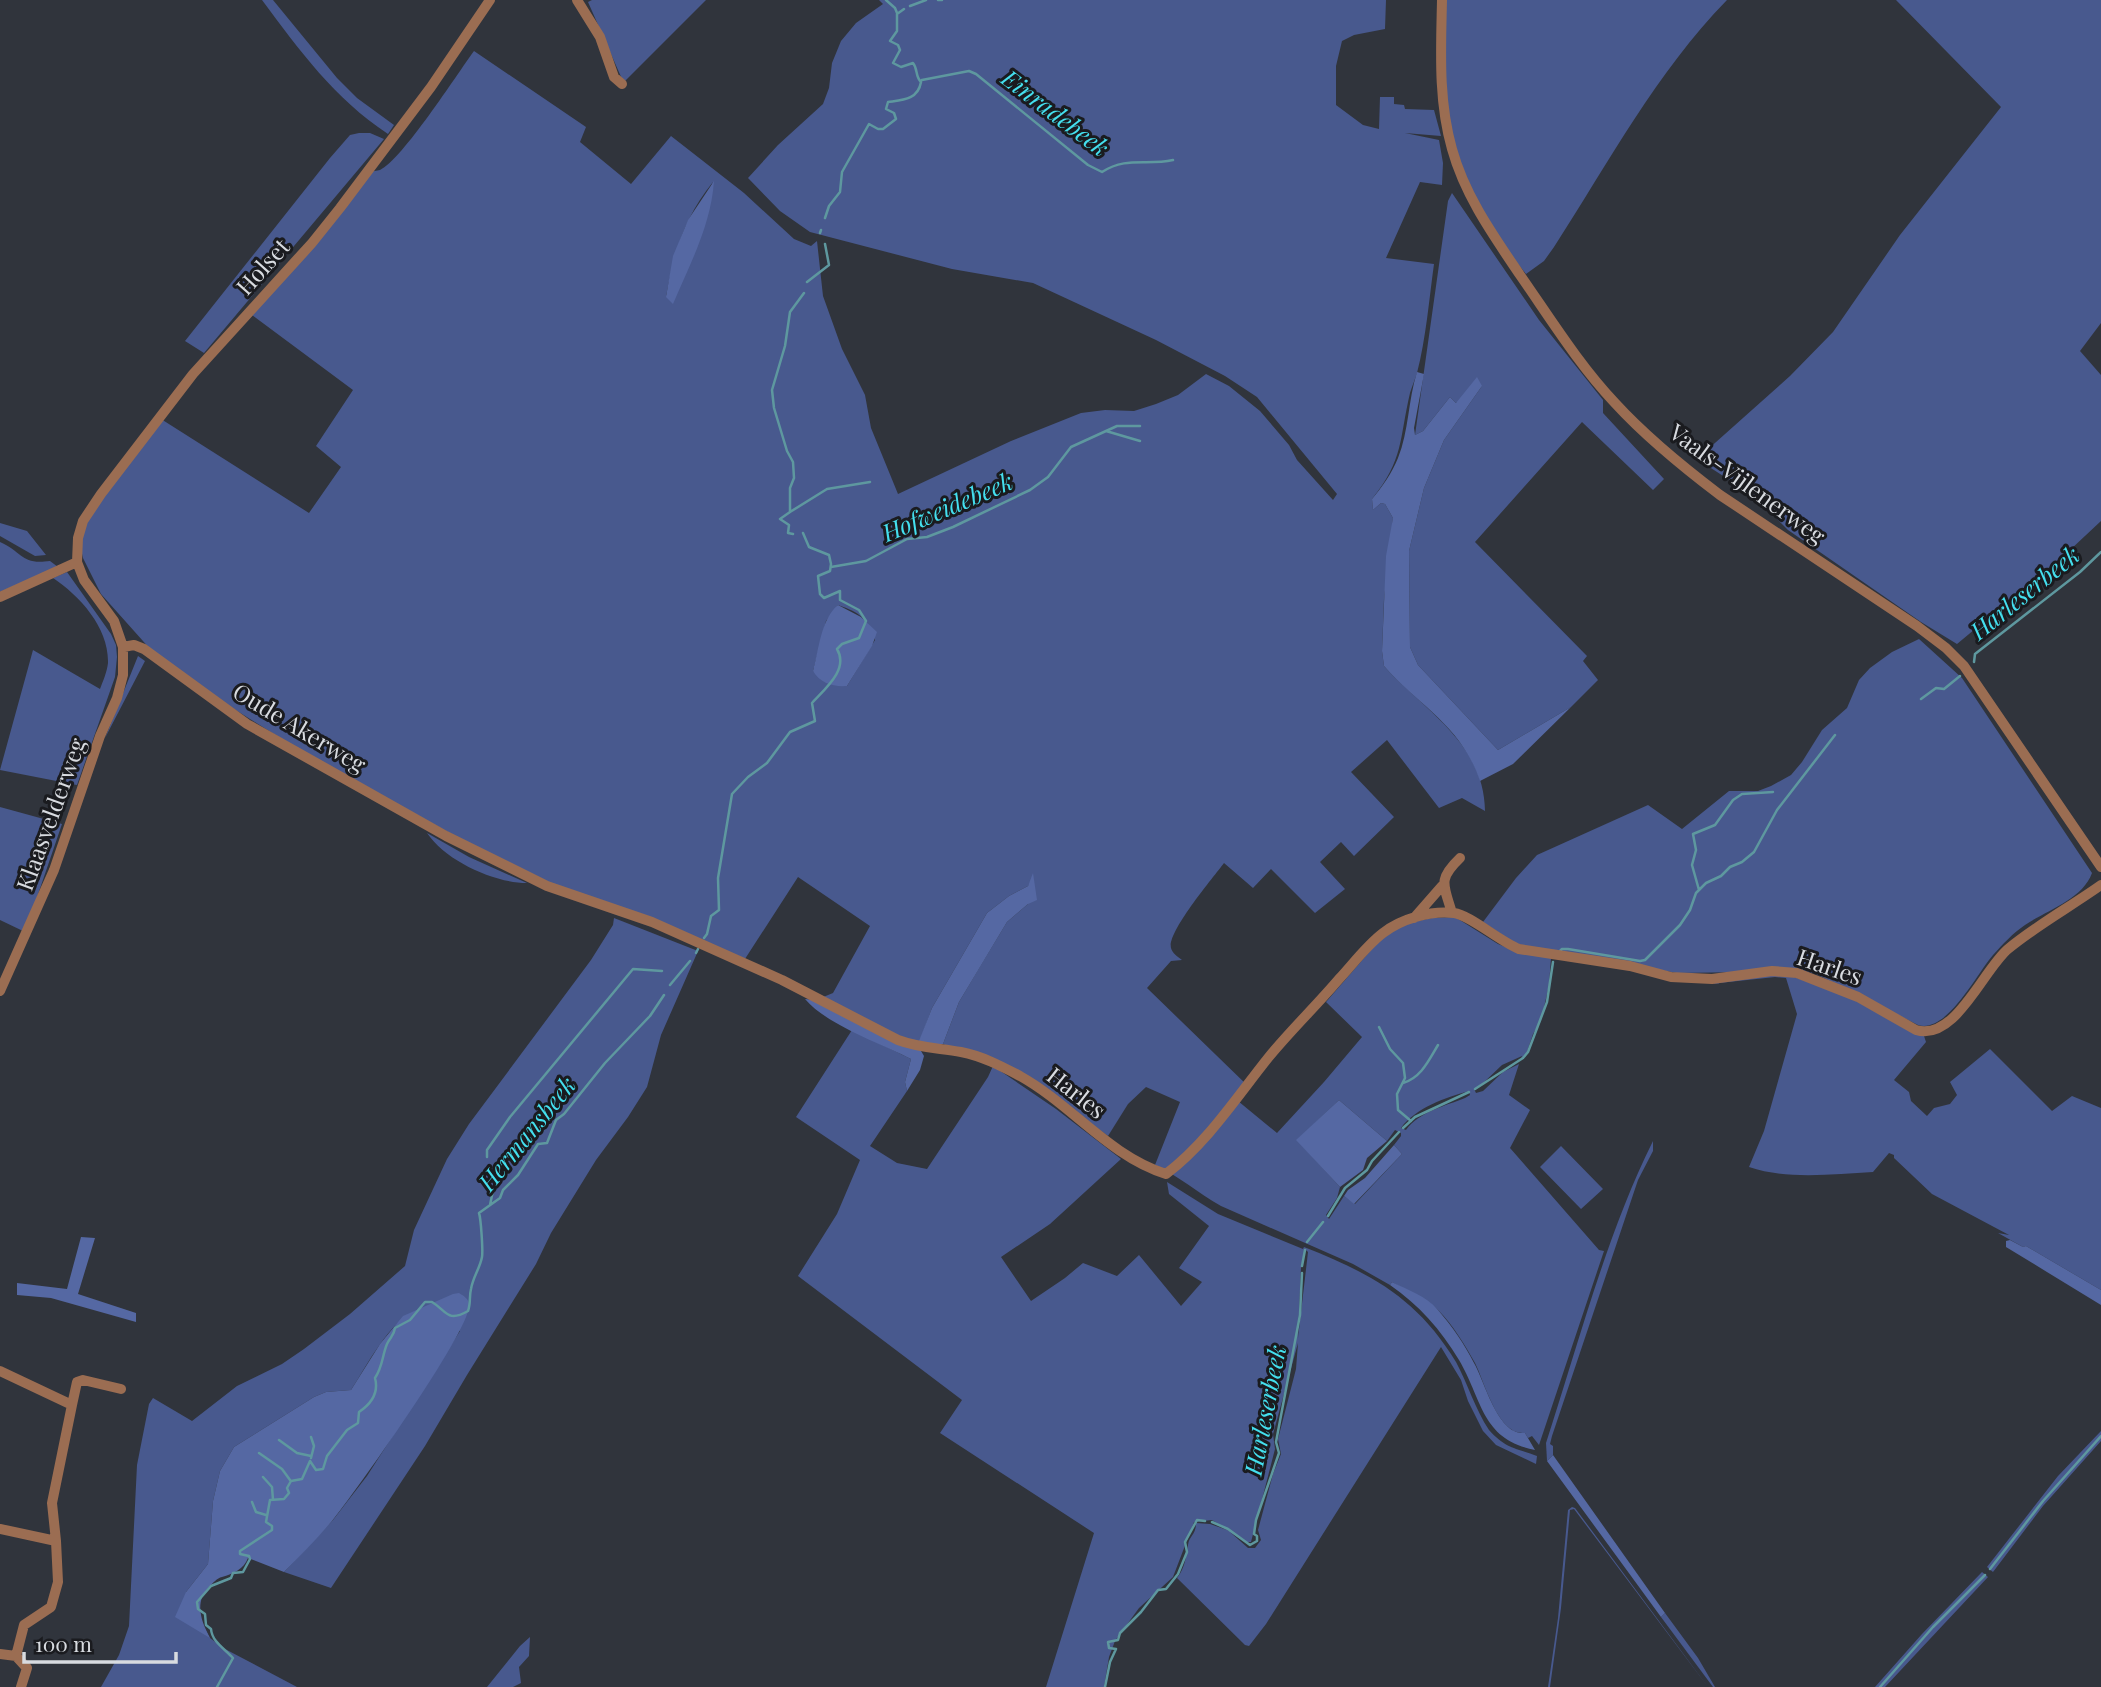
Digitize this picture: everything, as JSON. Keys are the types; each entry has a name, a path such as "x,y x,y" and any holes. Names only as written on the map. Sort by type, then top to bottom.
{"street":[{"name":"Holset","path":"77,562 78,538 83,520 101,494 193,374 312,243 340,208 424,97 490,0"},
{"path":"577,0 596,30 614,77 622,84"},
{"name":"Vaals-Vijlenerweg","path":"1441,0 1443,102 1451,148 1458,168 1486,224 1570,346 1614,402 1651,439 1690,472 1720,495 1917,626 1954,656 1977,684 2101,867"},
{"path":"0,597 77,562 84,580 114,621 123,647"},
{"name":"Oude Akerweg","path":"123,647 134,645 144,649 247,724 446,836 554,889 627,913"},
{"name":"Klaasvelderweg","path":"0,991 54,870 100,736 117,698 123,675 123,647"},
{"name":"Harles","path":"1414,918 1442,886 1446,874 1460,858"},
{"name":"Harles","path":"627,913 782,980 898,1040 917,1047 969,1054 1001,1066 1039,1087 1138,1163 1166,1174 1206,1135 1269,1056 1370,945 1390,928 1414,918 1451,913 1462,915 1502,942 1518,949 1630,966 1663,976 1712,979 1772,971 1797,973 1849,993 1916,1030 1927,1032 1943,1026 1956,1014 2006,950 2101,885"},
{"path":"1442,886 1451,913"},
{"path":"0,1371 72,1405"},
{"path":"16,1656 24,1625 51,1607 58,1582 52,1503 75,1387 77,1382 83,1380 121,1389"},
{"path":"0,1530 55,1541"},
{"path":"0,1654 16,1656 27,1668 22,1687"}],"shaded area":[{"path":"262,0 273,0 337,78 357,98 394,125 388,134 334,89"},
{"path":"706,0 625,81 588,2"},
{"path":"879,0 1386,0 1385,29 1354,35 1342,41 1336,66 1336,105 1363,125 1379,129 1380,97 1394,97 1394,104 1404,105 1405,109 1434,110 1441,136 1405,133 1439,140 1443,163 1442,185 1420,182 1386,258 1434,264 1423,346 1399,449 1390,472 1372,499 1373,510 1381,503 1385,504 1393,518 1384,599 1382,651 1384,666 1433,713 1463,747 1482,787 1485,811 1462,798 1439,808 1387,740 1351,772 1394,817 1354,856 1341,842 1320,862 1345,889 1315,913 1271,869 1253,888 1224,863 1176,930 1171,948 1182,960 1171,961 1147,988 1250,1088 1238,1101 1277,1133 1362,1037 1326,1002 1384,935 1403,924 1455,917 1498,944 1551,958 1549,985 1541,1021 1527,1052 1521,1059 1522,1056 1502,1065 1474,1089 1476,1093 1483,1091 1503,1072 1519,1064 1509,1095 1530,1110 1510,1148 1599,1250 1604,1251 1539,1445 1532,1436 1528,1438 1525,1433 1516,1432 1507,1426 1500,1417 1467,1349 1449,1322 1433,1306 1392,1282 1390,1285 1353,1264 1221,1206 1155,1165 1180,1102 1146,1087 1128,1104 1108,1136 1051,1094 943,1044 959,1002 1007,922 1028,904 1032,879 1028,886 987,913 932,1008 918,1046 816,1000 833,993 870,926 798,877 743,962 530,877 309,756 202,689 151,650 101,594 83,558 79,540 86,520 161,419 309,513 341,467 316,446 353,390 252,315 369,172 380,170 402,150 474,51 586,127 580,142 631,184 671,136 744,193 794,239 811,246 817,241 823,296 842,349 865,395 871,428 898,494 1011,441 1081,413 1134,411 1156,404 1178,395 1206,374 1229,386 1260,411 1289,445 1297,460 1333,500 1337,494 1257,397 1225,376 1156,340 1033,283 952,269 810,232 780,211 748,178 778,145 823,104 829,88 832,63 841,41 856,23 883,4","holes":["713,182 666,297 687,222","838,605 846,608 866,621 875,640 847,686 813,671 826,621","1469,1091 1470,1095 1465,1098 1425,1114 1406,1130 1401,1128 1414,1115 1442,1100","1339,1100 1387,1141 1395,1130 1401,1133 1394,1145 1402,1154 1355,1204 1344,1196 1329,1219 1326,1215 1337,1198 1340,1187 1297,1140"]},
{"path":"1441,0 1727,0 1701,28 1656,88 1544,261 1526,274 1484,214 1452,144 1439,86"},
{"path":"1896,0 2101,0 2101,323 2080,351 2101,375 2101,521 1957,644 1788,530 1754,496 1697,459 1790,376 1833,332 1900,235 2001,107"},
{"path":"370,133 384,139 204,353 185,341 330,158 350,135"},
{"path":"714,181 704,229 673,304 666,297 673,256 688,220"},
{"path":"1452,193 1539,320 1603,400 1603,413 1664,479 1653,490 1582,422 1475,542 1587,656 1583,661 1598,680 1571,707 1498,750 1418,665 1410,647 1409,551 1424,488 1444,440 1482,386 1456,403 1450,397 1423,431 1415,435 1448,201"},
{"path":"1417,372 1424,374 1415,435 1423,431 1450,397 1456,403 1477,377 1482,386 1444,440 1424,488 1409,551 1410,647 1418,665 1498,750 1571,707 1513,764 1480,781 1472,762 1451,731 1384,666 1382,651 1386,556 1393,518 1385,504 1381,503 1373,510 1372,499 1398,458"},
{"path":"0,523 27,531 46,555 35,556 0,536"},
{"path":"0,542 28,560 50,561 58,567 0,592"},
{"path":"67,572 111,634 117,657 115,677 77,785 0,770 33,650 100,689 105,676 107,650 98,625 83,604 53,578"},
{"path":"838,605 861,617 877,632 872,646 847,686 827,683 819,679 813,671 824,626"},
{"path":"1919,639 1962,678 2092,873 2072,897 2025,925 2008,939 1950,1012 1940,1020 1929,1025 1918,1025 1816,974 1804,971 1677,973 1516,944 1483,922 1537,855 1648,805 1682,829 1729,791 1758,791 1791,775 1822,730 1847,708 1859,680 1870,668 1892,652"},
{"path":"138,656 145,661 105,738"},
{"path":"0,807 62,824 23,931 0,920"},
{"path":"427,833 469,857 527,883 486,875 458,861 446,853"},
{"path":"1033,873 1037,900 1007,922 959,1002 943,1044 918,1046 924,1056 920,1070 907,1091 905,1082 911,1059 840,1025 805,999 816,1000 917,1046 932,1008 987,913 1028,886"},
{"path":"614,918 698,951 661,1035 647,1087 596,1160 425,1446 331,1588 284,1572 333,1520 367,1476 460,1331 416,1311 387,1335 351,1390 326,1392 314,1397 234,1447 220,1471 213,1501 208,1564 186,1592 210,1638 225,1649 297,1687 101,1687 119,1655 129,1626 137,1465 149,1404 153,1398 192,1421 237,1386 282,1364 304,1349 350,1314 405,1266 414,1230 447,1159 469,1124 591,960 613,925"},
{"path":"1767,975 1788,975 1844,994 1924,1036 1926,1042 1894,1080 1909,1092 1911,1101 1927,1116 1934,1108 1950,1104 1957,1095 1950,1082 1990,1049 2052,1111 2072,1096 2101,1108 2101,1290 2026,1246 2023,1247 1998,1233 2009,1235 1932,1194 1889,1153 1873,1172 1794,1175 1749,1167 1764,1131 1797,1014 1786,978 1710,984"},
{"path":"852,1030 911,1059 905,1082 907,1091 870,1146 897,1163 927,1169 993,1066 1056,1109 1121,1159 1050,1224 1001,1257 1031,1301 1083,1263 1117,1276 1139,1255 1181,1306 1202,1282 1179,1268 1209,1226 1169,1194 1167,1182 1218,1214 1351,1267 1391,1291 1409,1305 1441,1340 1456,1362 1489,1430 1506,1444 1537,1456 1536,1464 1496,1445 1483,1431 1461,1380 1441,1347 1266,1624 1249,1646 1177,1578 1196,1523 1210,1524 1230,1531 1212,1520 1194,1522 1173,1577 1139,1608 1115,1641 1109,1657 1104,1687 1046,1687 1094,1533 940,1433 962,1400 798,1276 837,1214 860,1160 796,1117","holes":["1305,1249 1308,1252 1298,1338 1301,1267","1298,1343 1296,1369 1278,1439 1281,1454 1258,1530 1261,1540 1255,1548 1248,1548 1230,1532 1245,1542 1251,1542 1275,1449 1273,1434"]},
{"path":"1339,1100 1387,1141 1367,1158 1363,1170 1340,1187 1296,1140"},
{"path":"1653,1141 1653,1151 1638,1180 1552,1436 1550,1444 1553,1446 1553,1455 1547,1461 1546,1443 1594,1290 1621,1213"},
{"path":"1394,1145 1402,1154 1354,1204 1344,1196 1365,1178"},
{"path":"1561,1146 1603,1189 1581,1209 1540,1167"},
{"path":"81,1237 95,1238 78,1294 136,1313 136,1322 51,1298 17,1295 17,1283 67,1289"},
{"path":"2006,1241 2026,1246 2101,1290 2101,1305 2006,1247"},
{"path":"1392,1282 1422,1297 1438,1310 1467,1349 1500,1417 1516,1432 1525,1433 1535,1450 1517,1445 1494,1428 1445,1338 1420,1310 1390,1285"},
{"path":"459,1293 467,1299 469,1305 465,1320 452,1345 386,1447 326,1528 284,1572 248,1558 238,1570 214,1582 204,1593 200,1605 210,1638 175,1617 186,1592 208,1564 213,1501 220,1471 234,1447 314,1397 326,1392 351,1390 380,1344 403,1316"},
{"path":"2101,1431 2101,1441 2043,1506 1993,1572 1987,1567 2058,1476"},
{"path":"1553,1455 1665,1613 1661,1617 1547,1461"},
{"path":"1575,1508 1708,1687 1574,1509 1570,1510 1561,1608 1548,1687 1558,1618 1568,1510"},
{"path":"1982,1572 1988,1577 1885,1687 1875,1687 1922,1634"},
{"path":"1665,1613 1698,1658 1715,1687 1661,1617"},
{"path":"530,1637 529,1656 519,1667 521,1683 513,1687 487,1687 520,1646"}],"waterway":[{"path":"886,0 897,13"},
{"name":"Hermansbeek","path":"910,6 926,0"},
{"name":"Hermansbeek","path":"825,218 829,206 840,192 842,172 869,124 883,129 896,119 894,113 886,109 888,102 909,98 919,88 921,82 913,63 901,67 893,63 900,50 898,45 890,41 897,31 897,14 904,9"},
{"name":"Einradebeek","path":"922,80 969,71 976,74 1088,165 1102,172 1120,164 1173,160"},
{"name":"Hermansbeek","path":"807,282 829,265 825,244"},
{"name":"Hermansbeek","path":"793,534 788,533 789,525 780,519 790,512 790,488 794,478 793,462 774,408 772,390 785,346 790,312 804,293"},
{"name":"Hofweidebeek","path":"831,567 866,561 907,539 927,537 953,527 1030,490 1048,477 1071,447 1117,426 1140,426"},
{"path":"1106,431 1140,441"},
{"path":"790,512 827,489 870,482"},
{"name":"Hermansbeek","path":"704,938 711,916 719,910 718,878 732,794 748,777 767,763 790,732 815,721 812,703 838,671 840,656 837,649 842,644 859,638 866,621 859,610 840,600 840,591 824,598 820,594 818,576 830,571 829,555 809,547 803,533"},
{"name":"Harleserbeek","path":"1974,662 1975,654 2080,572 2101,552"},
{"name":"Harleserbeek","path":"1921,699 1936,688 1944,689 1960,676"},
{"name":"Harleserbeek","path":"1560,951 1568,949 1645,960 1680,925 1690,910 1696,893 1706,883 1721,876 1754,852 1777,810 1835,735"},
{"path":"1699,890 1692,865 1696,850 1693,834 1715,825 1733,800 1742,794 1773,792"},
{"name":"Hermansbeek","path":"696,953 698,949"},
{"name":"Hermansbeek","path":"670,985 690,961"},
{"name":"Harleserbeek","path":"1475,1089 1528,1052 1547,1002 1553,962"},
{"path":"487,1157 487,1150 510,1117 633,969 662,971"},
{"name":"Hermansbeek","path":"217,1687 233,1658 214,1638 211,1629 206,1625 205,1614 198,1609 197,1602 211,1586 231,1578 233,1573 243,1572 250,1559 249,1556 240,1554 240,1551 272,1530 272,1526 266,1522 270,1500 284,1499 289,1493 287,1488 291,1481 302,1479 310,1461 316,1470 323,1469 327,1456 347,1430 358,1423 359,1412 375,1393 375,1378 395,1328 410,1320 425,1302 432,1302 451,1316 468,1311 470,1292 482,1257 479,1213 500,1198 503,1190 518,1175 538,1144 547,1143 556,1120 650,1016 664,995"},
{"path":"1379,1027 1390,1049 1403,1063 1405,1078 1397,1094 1398,1110 1411,1121"},
{"path":"1403,1083 1420,1073 1438,1045"},
{"name":"Harleserbeek","path":"1403,1128 1415,1117 1469,1092"},
{"name":"Harleserbeek","path":"1328,1216 1345,1188 1367,1170 1399,1132"},
{"path":"490,1205 495,1181"},
{"name":"Harleserbeek","path":"1307,1242 1323,1222"},
{"name":"Harleserbeek","path":"1302,1266 1305,1250"},
{"name":"Harleserbeek","path":"1212,1522 1228,1529 1250,1545 1257,1541 1254,1534 1256,1520 1279,1453 1276,1442 1300,1315 1302,1273"},
{"path":"1990,1569 2043,1501 2101,1436"},
{"path":"311,1437 314,1446 311,1458"},
{"path":"279,1440 297,1453 311,1456"},
{"path":"259,1453 282,1469 290,1480"},
{"path":"263,1477 272,1487 273,1500"},
{"path":"252,1502 256,1512 266,1515"},
{"name":"Harleserbeek","path":"1105,1687 1110,1662 1116,1649 1109,1648 1108,1642 1118,1640 1120,1633 1158,1590 1166,1589 1178,1574 1187,1552 1185,1542 1197,1520 1205,1521"},
{"path":"1880,1687 1933,1627 1985,1575"}]}
